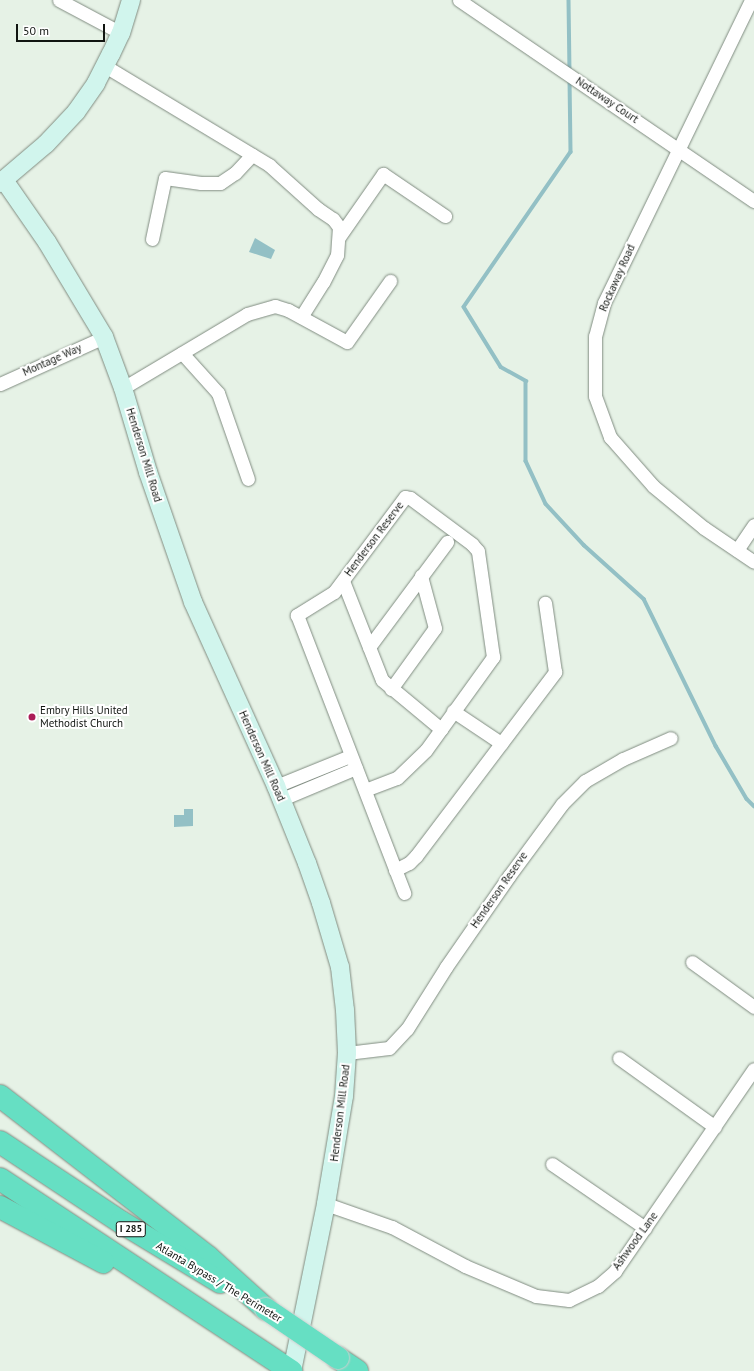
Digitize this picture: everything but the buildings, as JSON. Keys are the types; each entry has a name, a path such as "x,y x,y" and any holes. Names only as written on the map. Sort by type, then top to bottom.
{"highway":[{"path":"0,1096 208,1257 266,1309"},
{"name":"Atlanta Bypass / The Perimeter","path":"0,1142 121,1222 266,1309 357,1371"},
{"name":"I 285","path":"0,1179 291,1371"},
{"path":"0,1207 228,1330"}],"street":[{"path":"59,0 121,33"},
{"path":"2,181 46,144 76,112 96,83 105,66 121,33 131,0"},
{"name":"Nottaway Court","path":"459,0 754,201"},
{"name":"Rockaway Road","path":"751,0 604,303 595,336 595,396 610,437 653,486 704,528 754,562"},
{"path":"105,66 268,165 318,209 333,219 339,227 337,255 332,267 301,317"},
{"path":"152,240 165,178 201,183 220,183 235,173 252,155"},
{"path":"339,237 383,174 445,216"},
{"name":"Henderson Mill Road","path":"2,181 47,242 104,336 123,388 148,472 193,602 279,793 321,902 340,967 345,1010 347,1054 344,1096 326,1204 291,1371"},
{"path":"123,388 247,314 275,306 288,310 347,342 390,281"},
{"name":"Montage Way","path":"0,384 104,336"},
{"path":"182,353 218,393 248,479"},
{"name":"Henderson Reserve","path":"365,790 397,778 426,750 493,657 478,551 472,544 415,502 405,498 334,592 297,614 350,756 365,790 404,893"},
{"path":"737,550 754,525"},
{"path":"369,647 447,542"},
{"path":"392,689 435,628 421,576"},
{"name":"Henderson Reserve","path":"343,581 382,680 441,729"},
{"path":"395,870 409,863 416,856 555,672 545,603"},
{"path":"454,711 501,743"},
{"name":"Henderson Reserve","path":"347,1054 389,1048 407,1029 446,967 509,876 562,804 585,781 623,759 671,738"},
{"path":"279,793 307,774 350,756"},
{"path":"279,793 312,786 356,768"},
{"path":"307,774 312,786"},
{"path":"692,962 754,1007"},
{"path":"619,1058 714,1127"},
{"name":"Ashwood Lane","path":"326,1204 392,1227 465,1266 536,1296 569,1300 598,1286 615,1271 754,1069"},
{"path":"552,1164 645,1228"}],"water":[{"path":"255,238 275,250 271,259 249,252"},
{"path":"184,809 193,809 193,826 174,827 174,815 184,815"}],"waterway":[{"path":"569,0 570,71"},
{"path":"570,79 571,152 464,307 501,367 526,381 526,461 546,504 584,545 644,599 716,746 747,799 754,806"}],"place":[{"name":"Embry Hills United Methodist Church","path":"32,717"}]}
